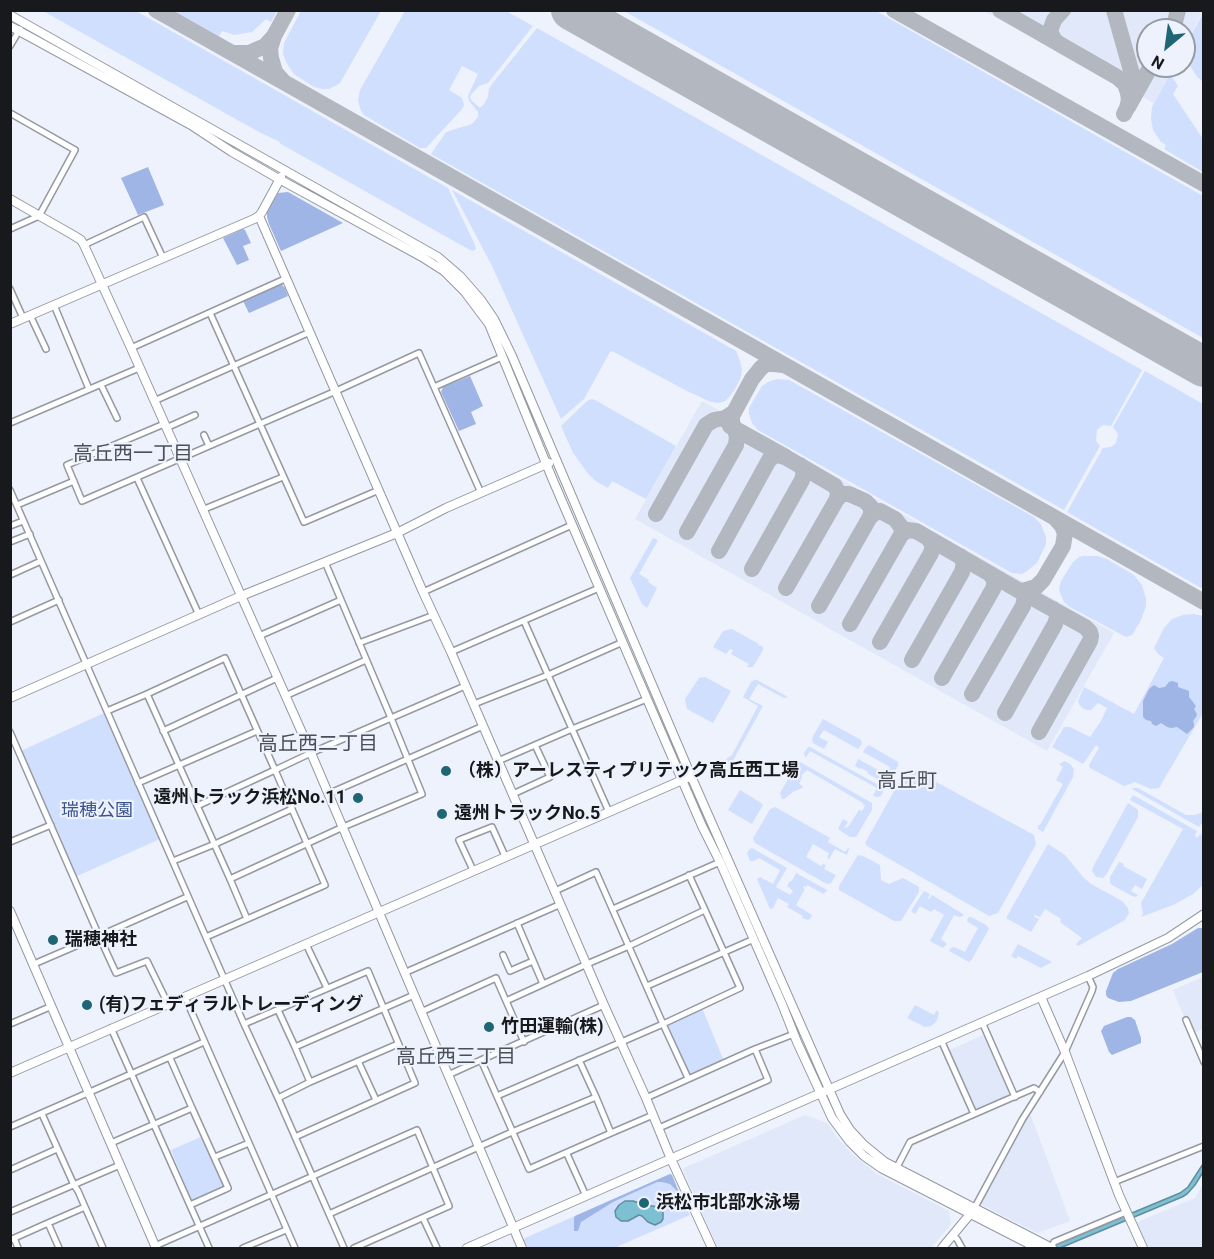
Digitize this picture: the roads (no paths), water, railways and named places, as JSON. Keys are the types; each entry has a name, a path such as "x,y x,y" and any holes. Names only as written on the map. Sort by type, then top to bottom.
{"street":[{"path":"10,15 438,257 460,276 481,300 494,319 512,356 691,776 840,1114 856,1137 873,1154 1035,1248"},
{"path":"10,46 24,22"},
{"path":"10,26 191,125 279,179 414,252 444,271 465,292 489,324 599,588 754,939 826,1109 850,1142 864,1156 889,1174 1051,1247 1054,1242 1128,1215"},
{"path":"10,114 75,150 39,216 10,229"},
{"path":"10,324 259,216 284,170"},
{"path":"10,200 73,235 84,245 311,753 522,1248"},
{"path":"259,216 712,1248"},
{"path":"84,245 144,217 163,258"},
{"path":"131,348 287,278"},
{"path":"10,289 46,349"},
{"path":"54,304 90,389"},
{"path":"210,313 304,522 379,490"},
{"path":"154,401 310,332"},
{"path":"195,416 67,465 82,501 419,353 481,493"},
{"path":"434,387 502,357"},
{"path":"10,423 140,368"},
{"path":"100,385 117,418"},
{"path":"204,435 209,446"},
{"path":"10,698 241,596 397,533 446,508 555,459"},
{"path":"202,510 284,477"},
{"path":"137,478 199,615"},
{"path":"17,505 74,481"},
{"path":"10,490 344,1248"},
{"path":"10,526 24,521"},
{"path":"423,592 572,525"},
{"path":"10,542 30,534"},
{"path":"10,575 41,561"},
{"path":"230,879 342,827 422,794 325,562"},
{"path":"451,652 599,588"},
{"path":"10,622 59,600"},
{"path":"259,636 341,600"},
{"path":"359,643 434,615"},
{"path":"524,621 609,812"},
{"path":"474,704 623,642"},
{"path":"107,711 225,658 308,843 324,885 206,937"},
{"path":"285,696 366,660"},
{"path":"163,731 277,678"},
{"path":"197,806 465,686"},
{"path":"147,694 247,919"},
{"path":"498,762 647,699"},
{"path":"328,794 483,726"},
{"path":"138,783 257,731"},
{"path":"10,732 116,974 147,961 168,1004"},
{"path":"513,794 550,777 535,745"},
{"path":"10,1063 12,1072 691,776"},
{"path":"173,861 292,809"},
{"path":"10,842 51,825"},
{"path":"473,870 459,840 492,827 505,856"},
{"path":"613,909 720,862"},
{"path":"555,891 596,872 688,1078"},
{"path":"497,1096 740,988 689,875"},
{"path":"34,964 188,897"},
{"path":"405,973 561,904"},
{"path":"506,1001 705,910"},
{"path":"10,911 155,1247 417,1130 448,1206 354,1248"},
{"path":"467,1248 1088,976 1168,938 1203,914"},
{"path":"517,923 543,984"},
{"path":"647,986 754,939"},
{"path":"306,944 327,988"},
{"path":"503,955 510,970 533,961"},
{"path":"244,1024 368,971 415,1083 295,1137"},
{"path":"942,1248 972,1211 1022,1120 1065,1052 1092,992 1093,987 1088,976"},
{"path":"421,1012 496,978 524,1042"},
{"path":"295,1047 414,995"},
{"path":"185,997 295,1248"},
{"path":"1041,997 1065,1052 1114,1182 1143,1248"},
{"path":"448,1075 604,1005"},
{"path":"10,1024 52,1006"},
{"path":"278,1010 310,1082"},
{"path":"1186,1020 1203,1062"},
{"path":"982,1022 1015,1097"},
{"path":"111,1028 209,1248"},
{"path":"646,1098 794,1034"},
{"path":"941,1040 974,1114"},
{"path":"10,1127 204,1042"},
{"path":"278,1098 398,1044"},
{"path":"659,1128 768,1080 755,1049"},
{"path":"170,1058 228,1188 190,1205"},
{"path":"481,1060 529,1169 653,1115"},
{"path":"579,1060 611,1133"},
{"path":"358,1061 376,1100"},
{"path":"896,1169 910,1142 1034,1088 1040,1092"},
{"path":"329,1214 596,1097"},
{"path":"111,1143 192,1108"},
{"path":"42,1114 103,1248"},
{"path":"215,1157 249,1143"},
{"path":"1114,1182 1203,1146"},
{"path":"10,1170 57,1149"},
{"path":"567,1154 586,1196"},
{"path":"10,1212 120,1165"},
{"path":"18,1248 12,1239 85,1208"},
{"path":"423,1218 437,1248"},
{"path":"48,1222 59,1248"},
{"path":"243,1248 286,1230"},
{"path":"952,1235 962,1248"}],"place":[{"name":"（株）アーレスティプリテック高丘西工場","path":"446,771"},
{"name":"遠州トラック浜松No.11","path":"358,798"},
{"name":"遠州トラックNo.5","path":"442,814"},
{"name":"瑞穂神社","path":"53,940"},
{"name":"(有)フェディラルトレーディング","path":"87,1005"},
{"name":"竹田運輸(株)","path":"489,1027"},
{"name":"浜松市北部水泳場","path":"644,1203"}],"district":[{"name":"高丘西一丁目","path":"133,455"},
{"name":"高丘西二丁目","path":"318,745"},
{"name":"高丘町","path":"907,782"},
{"name":"高丘西三丁目","path":"456,1058"}],"park label":[{"name":"瑞穂公園","path":"97,811"}]}
